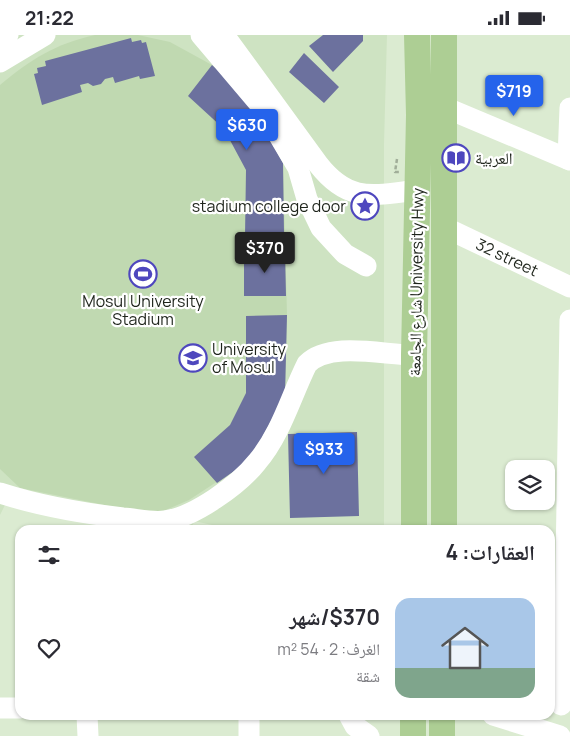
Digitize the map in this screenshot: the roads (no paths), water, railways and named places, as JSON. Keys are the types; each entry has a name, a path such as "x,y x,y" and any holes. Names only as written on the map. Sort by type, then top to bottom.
{"main road":[{"name":"شارع الجامعة University Hwy","path":"414,525 414,355 418,191 417,35"},
{"name":"شارع الجامعة University Hwy","path":"444,35 446,383 444,525"},
{"path":"413,720 413,736"},
{"path":"442,720 442,736"}],"street":[{"path":"0,41 8,35"},
{"path":"0,62 45,35"},
{"path":"201,35 306,163 356,194 365,196 418,191"},
{"path":"224,35 306,163 307,199 321,228 340,250 366,266"},
{"path":"444,107 569,159 570,108"},
{"name":"32 street","path":"444,227 570,287"},
{"path":"560,705 567,627 570,320"},
{"path":"0,493 82,513 152,521 165,521 182,516 210,501 238,481 257,462 276,431 307,364 314,357 341,351 414,355"},
{"path":"0,708 15,708"},
{"path":"87,720 88,736"},
{"path":"249,720 249,736"},
{"path":"351,720 355,726 369,736"},
{"path":"509,720 560,736"}],"place":[{"name":"العربية","path":"456,158"},
{"name":"stadium college door","path":"365,206"},
{"name":"Mosul University Stadium","path":"143,274"},
{"name":"University of Mosul","path":"193,358"}]}
